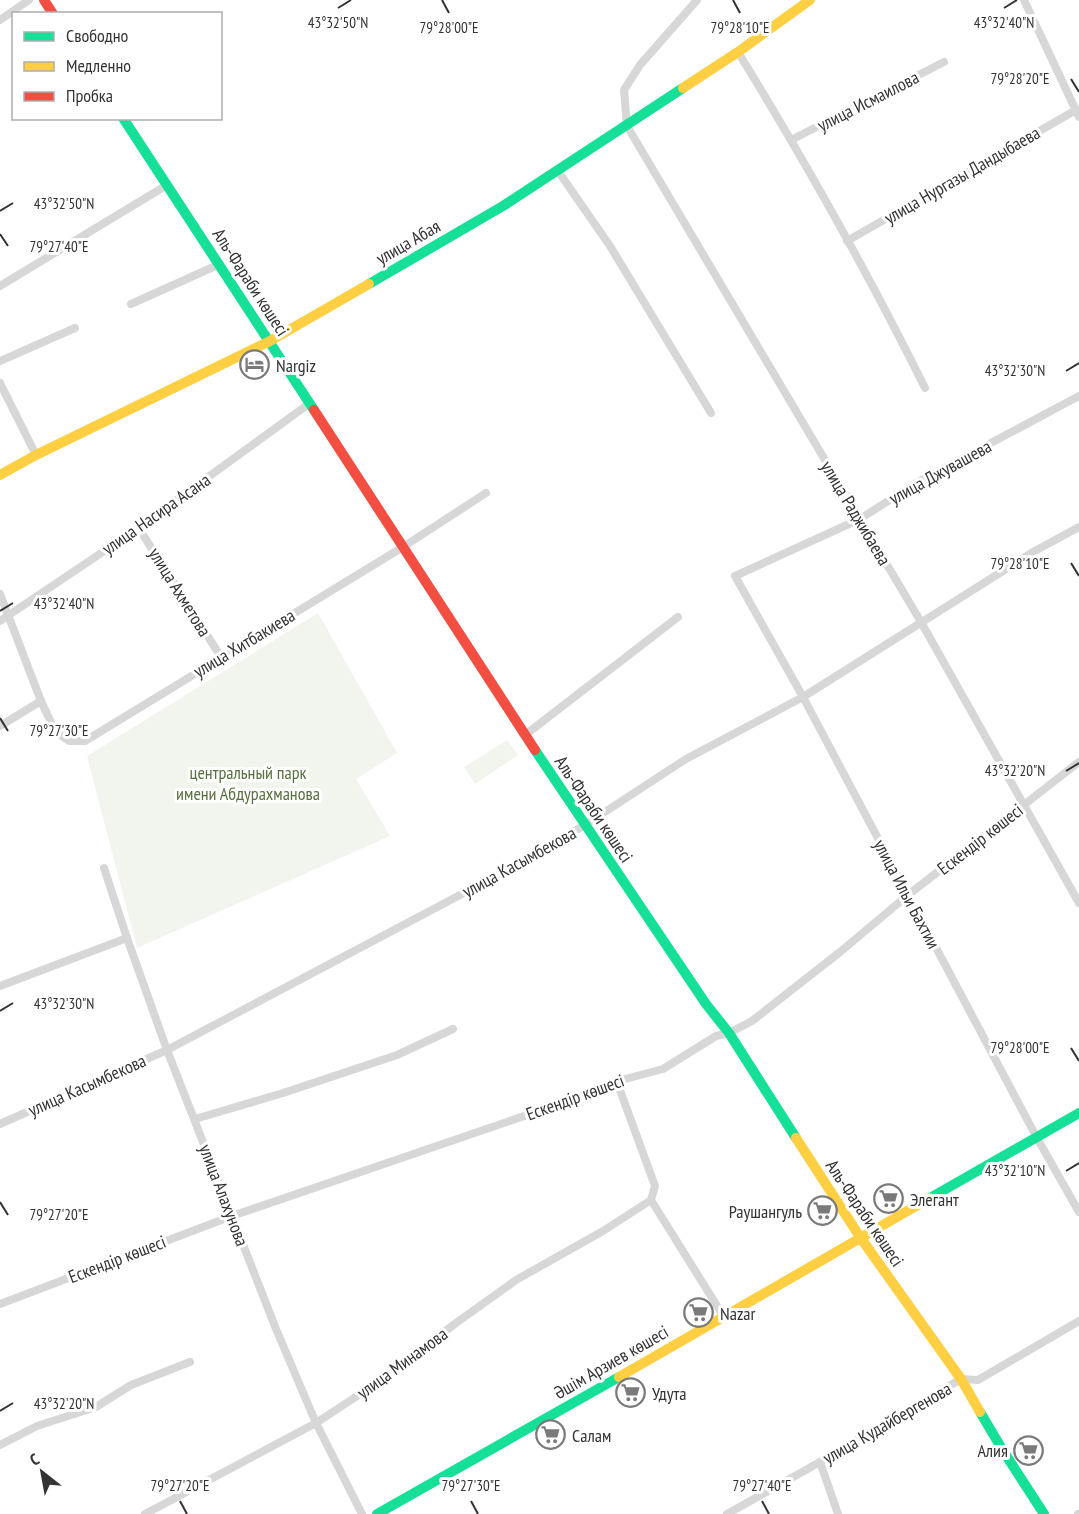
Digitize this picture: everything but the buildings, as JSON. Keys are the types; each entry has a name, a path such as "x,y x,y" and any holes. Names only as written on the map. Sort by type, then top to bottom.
{"main road":[{"name":"улица Абая","path":"0,475 36,455 270,341 502,206 738,52 810,0"},
{"name":"Аль-Фараби көшесі","path":"124,120 525,735 706,1004 729,1033 860,1237 961,1379 1044,1514"},
{"name":"Әшім Арзиев көшесі","path":"377,1514 1079,1113"}],"street":[{"path":"0,20 30,0"},
{"path":"627,126 624,90 640,65 697,0"},
{"path":"1024,0 1077,113"},
{"path":"738,52 792,140 925,388"},
{"name":"улица Исмаилова","path":"792,140 944,62"},
{"path":"1070,96 1079,92"},
{"name":"улица Нургазы Дандыбаева","path":"847,241 1077,113"},
{"name":"улица Раджибаева","path":"627,126 921,622 1079,903"},
{"path":"558,171 610,246 711,413"},
{"path":"0,286 167,185"},
{"path":"131,304 220,264"},
{"path":"0,361 75,328"},
{"path":"0,382 36,455"},
{"name":"улица Джувашева","path":"735,576 860,519 916,483 1079,396"},
{"name":"улица Насира Асана","path":"0,621 138,527 310,403"},
{"name":"улица Хитбакиева","path":"41,701 55,731 69,741 85,741 403,547 486,493"},
{"name":"улица Ахметова","path":"138,527 220,657"},
{"name":"улица Касымбекова","path":"0,1124 167,1050 495,878 585,825 686,759 803,697 1033,552 1079,527"},
{"name":"улица Ильи Бахтии","path":"735,576 803,697 1037,1138 1079,1212"},
{"path":"0,594 41,701 0,726"},
{"path":"525,735 678,617"},
{"name":"Ескендір көшесі","path":"0,1304 232,1216 571,1100 617,1082 663,1069 716,1036 729,1033 752,1021 908,895 1079,762"},
{"name":"улица Алахунова","path":"104,868 167,1050 276,1329 316,1423 362,1514"},
{"path":"0,986 127,938"},
{"path":"195,1119 284,1093 397,1055 453,1029"},
{"path":"617,1082 655,1186 651,1200 724,1317"},
{"name":"улица Минамова","path":"145,1514 316,1423 386,1377 516,1280 603,1231 651,1200"},
{"name":"улица Кудайбергенова","path":"727,1514 961,1379 978,1380 1079,1321"},
{"path":"0,1445 37,1426 96,1407 131,1385 190,1362"},
{"path":"820,1462 838,1514"}],"green space":[{"name":"центральный парк имени Абдурахманова","path":"318,613 397,753 356,779 390,836 137,948 87,756"},
{"path":"507,740 518,755 475,784 464,767"}],"traffic: fast":[{"path":"369,284 503,206 683,88"},
{"path":"124,120 314,410"},
{"path":"535,750 706,1004 729,1033 796,1138"},
{"path":"930,1198 1079,1113"},
{"path":"377,1514 619,1377"},
{"path":"980,1412 1044,1514"}],"traffic: slow":[{"path":"683,88 810,0"},
{"path":"0,475 36,455 270,341 369,284"},
{"path":"796,1138 860,1237 961,1379 980,1412"},
{"path":"619,1377 930,1198"}],"traffic: jam":[{"path":"44,0 52,12"},
{"path":"314,410 535,750"}],"place":[{"name":"Nargiz","path":"255,365"},
{"name":"Элегант","path":"889,1199"},
{"name":"Раушангуль","path":"823,1211"},
{"name":"Nazar","path":"699,1313"},
{"name":"Удута","path":"631,1393"},
{"name":"Салам","path":"551,1435"},
{"name":"Алия","path":"1029,1450"}]}
